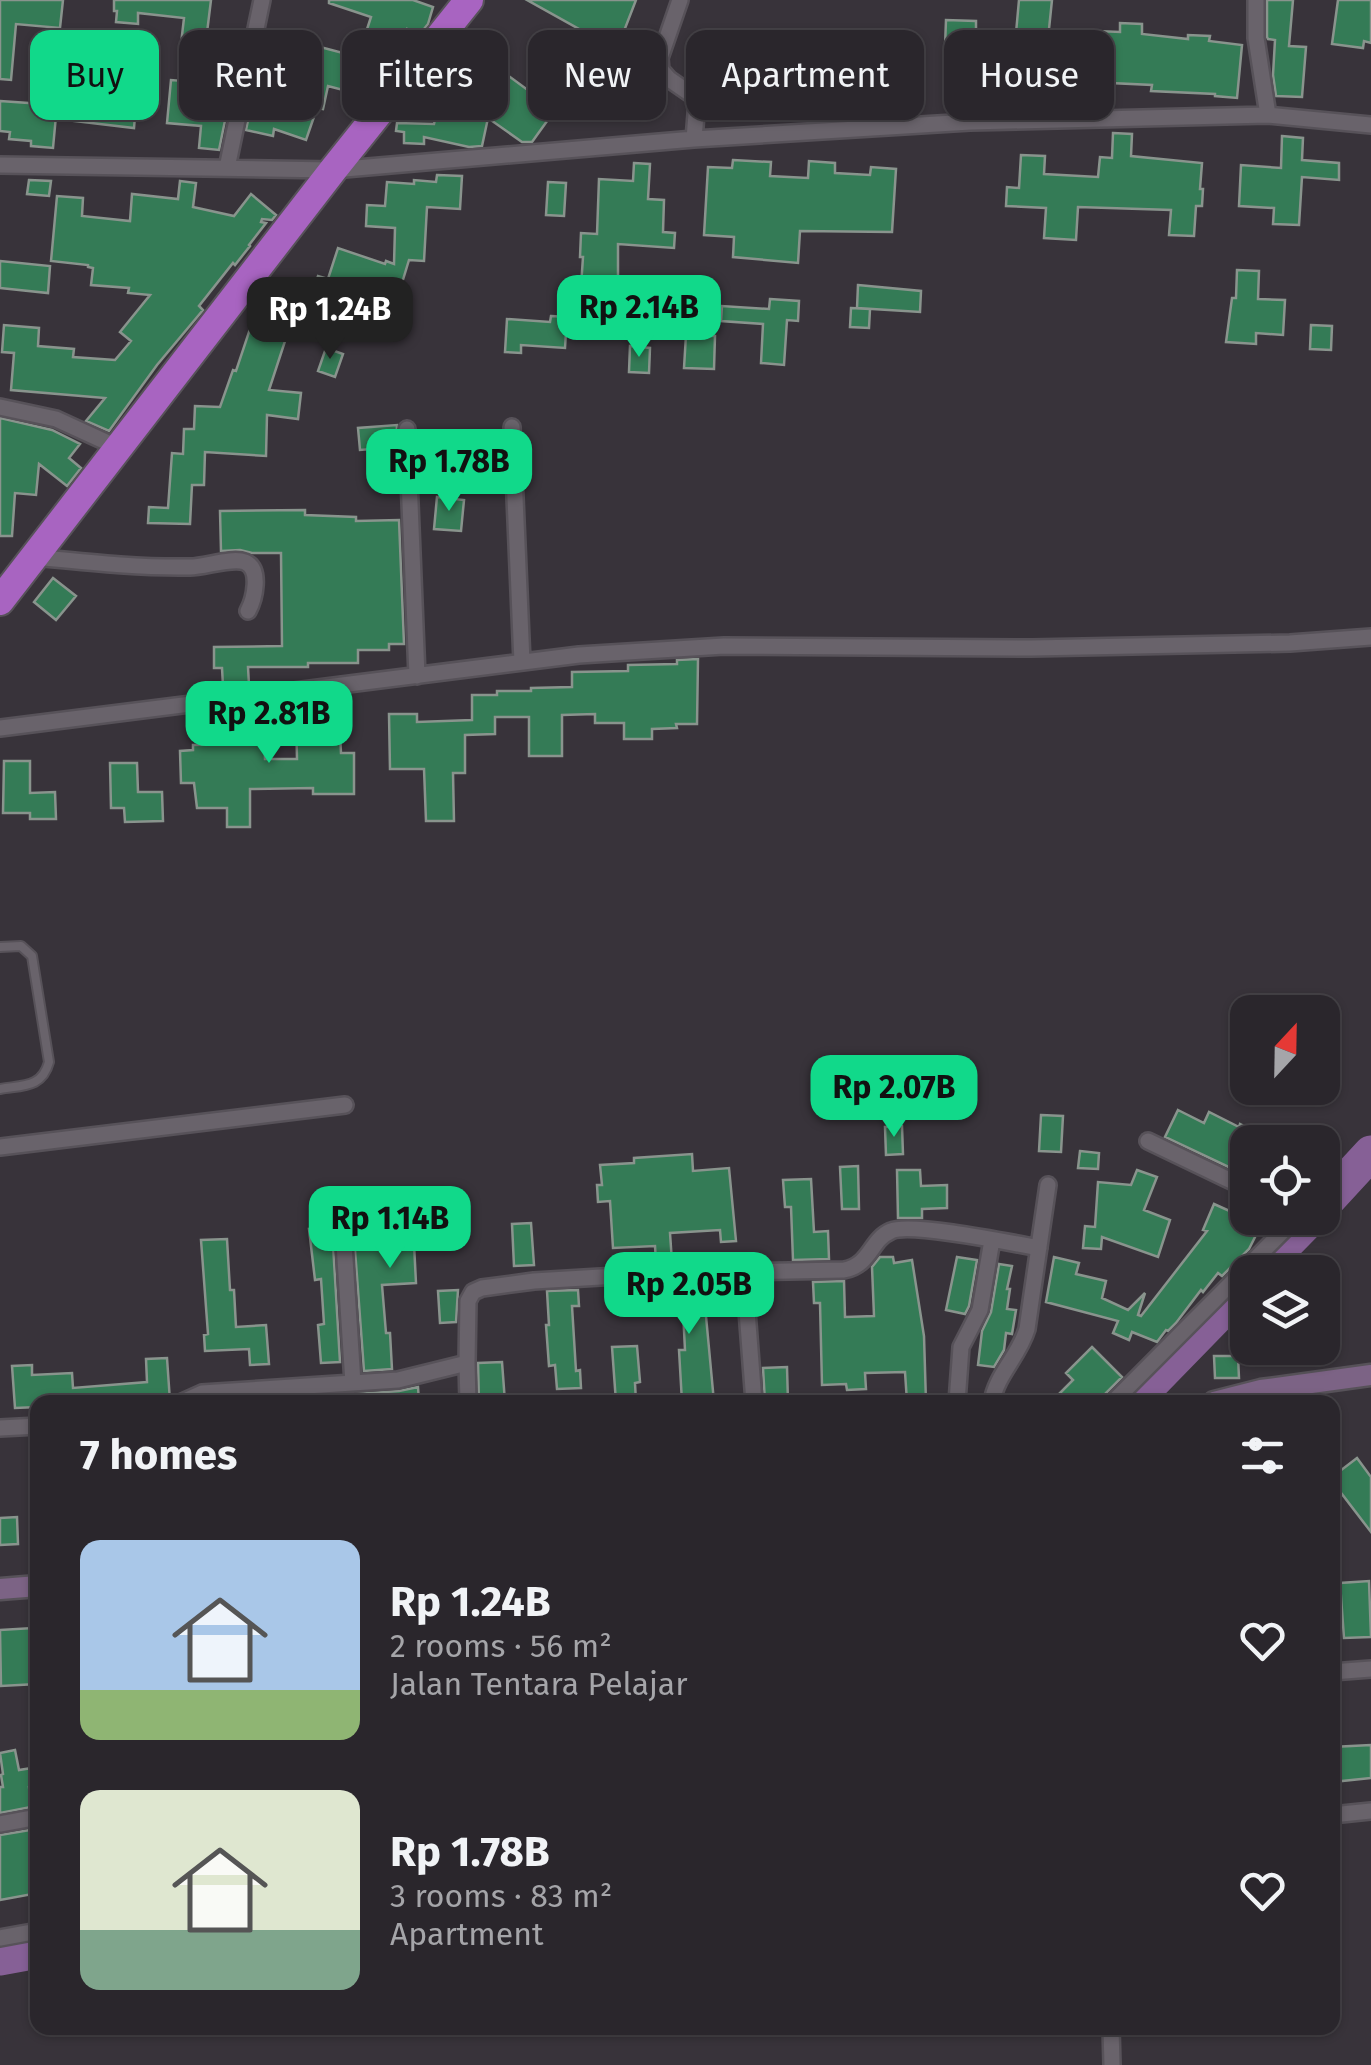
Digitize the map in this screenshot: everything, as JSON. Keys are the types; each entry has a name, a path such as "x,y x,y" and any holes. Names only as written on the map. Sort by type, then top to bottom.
{"highway":[{"path":"0,601 469,0"}],"street":[{"path":"227,168 262,0"},
{"path":"680,0 660,58 661,70 695,96 694,139"},
{"path":"1256,0 1256,38 1268,116"},
{"path":"0,165 333,170 694,139 970,122 1268,116 1371,125"},
{"path":"0,408 56,419 117,448"},
{"path":"512,426 522,662"},
{"path":"407,429 417,676"},
{"path":"34,557 192,567 241,561 253,570 255,588 248,612"},
{"path":"0,728 579,655 724,646 1052,648 1290,643 1371,637"},
{"path":"0,1147 345,1105"},
{"path":"1148,1141 1230,1180"},
{"path":"994,1395 1024,1338 1048,1185"},
{"path":"344,1228 353,1383"},
{"path":"468,1395 468,1301 473,1292 482,1288 667,1273 850,1269 862,1262 884,1234 900,1228 1038,1248"},
{"path":"1120,1395 1279,1235"},
{"path":"958,1395 961,1347 980,1310 992,1240"},
{"path":"744,1272 753,1395"},
{"path":"198,1395 398,1380 466,1363"},
{"path":"1241,1395 1371,1375"},
{"path":"0,1428 30,1426"},
{"path":"0,1589 30,1587"},
{"path":"1340,1671 1371,1669"},
{"path":"1340,1814 1371,1811"},
{"path":"0,1824 30,1818"},
{"path":"0,1938 30,1932"},
{"path":"1110,2035 1112,2065"}],"lane":[{"path":"0,948 21,946 32,956 49,1062 46,1074 38,1082 0,1089"}],"building":[{"path":"0,0 63,0 60,28 16,24 11,80 0,79"},
{"path":"114,0 211,0 207,30 183,30 184,18 138,13 138,24 116,22"},
{"path":"413,0 433,7 423,30 367,30 371,17 329,3"},
{"path":"527,0 636,0 624,30 581,30"},
{"path":"1019,0 1052,0 1049,29 1073,30 1016,30"},
{"path":"1267,0 1293,0 1289,46 1306,47 1302,97 1276,96 1275,40 1267,37"},
{"path":"1338,0 1371,0 1371,43 1364,41 1363,48 1332,44"},
{"path":"946,20 976,21 976,30 946,30"},
{"path":"1120,23 1142,24 1142,34 1188,39 1188,35 1210,36 1209,41 1242,45 1237,98 1151,91 1152,85 1114,83 1114,32 1120,32"},
{"path":"322,47 342,53 342,90 328,86 323,109 322,109"},
{"path":"508,75 528,90 528,120 548,120 532,142 522,142 491,120 508,120"},
{"path":"171,80 179,81 179,120 225,120 219,150 199,148 201,126 167,123"},
{"path":"0,101 30,103 30,120 56,120 53,148 9,139 10,132 0,131"},
{"path":"66,120 135,120 134,128"},
{"path":"248,120 313,120 306,140 274,129 273,136 246,130"},
{"path":"435,120 488,120 482,146 424,137 424,144 404,143 404,132 396,131 397,123 434,124"},
{"path":"1113,133 1132,134 1131,156 1202,163 1202,206 1196,206 1194,236 1169,235 1171,210 1078,207 1076,240 1044,238 1046,208 1006,206 1007,187 1019,188 1021,155 1045,156 1044,174 1098,177 1100,157 1112,158"},
{"path":"1282,136 1303,138 1302,160 1339,163 1339,180 1302,177 1299,225 1273,224 1274,208 1239,206 1241,165 1281,168"},
{"path":"733,160 771,162 770,176 808,178 809,161 835,163 835,173 870,175 871,167 896,169 892,232 800,231 798,263 733,257 734,237 704,235 708,167 732,168"},
{"path":"634,163 650,164 648,199 664,200 663,232 675,233 674,248 618,244 618,303 580,301 581,233 597,234 599,179 633,181"},
{"path":"437,175 462,176 460,209 427,207 424,261 409,260 388,329 335,311 325,340 276,324 281,309 304,317 318,276 328,279 338,248 394,264 395,228 366,226 367,205 385,206 387,182 436,182"},
{"path":"29,180 51,181 49,196 27,194"},
{"path":"180,181 196,183 193,207 234,216 251,194 276,215 272,220 262,219 266,223 250,246 199,306 203,310 109,431 86,421 105,398 11,390 14,353 2,352 4,325 39,328 38,346 74,349 73,357 115,360 131,341 120,332 150,295 128,293 129,288 91,285 93,268 88,265 51,261 57,196 83,198 82,216 130,221 132,194 178,199"},
{"path":"548,182 566,183 564,216 546,215"},
{"path":"0,261 50,266 48,293 0,288"},
{"path":"1237,270 1259,271 1258,299 1285,300 1283,335 1256,333 1256,344 1226,342 1232,298 1236,298"},
{"path":"858,285 921,291 920,312 857,308"},
{"path":"770,299 799,301 798,321 787,320 784,365 761,363 763,324 721,321 722,306 769,309"},
{"path":"851,308 870,309 869,328 850,327"},
{"path":"621,312 637,313 635,335 620,334"},
{"path":"551,316 567,317 565,348 521,345 521,353 505,352 507,319 550,322"},
{"path":"253,320 288,332 269,390 301,393 298,419 267,415 266,456 205,452 204,485 192,485 190,524 148,523 149,507 168,508 172,453 183,454 184,429 194,429 195,406 220,407"},
{"path":"1311,325 1332,326 1331,350 1310,349"},
{"path":"686,335 715,336 714,369 684,368"},
{"path":"630,346 650,348 649,373 629,372"},
{"path":"326,348 343,354 335,377 318,371"},
{"path":"0,418 52,430 80,444 69,458 81,468 67,486 39,464 36,495 15,493 12,536 0,536"},
{"path":"397,425 396,447 360,450 358,428"},
{"path":"451,449 455,472 427,477 423,454"},
{"path":"437,497 464,500 461,531 434,529"},
{"path":"305,510 305,515 356,517 356,521 399,520 404,644 389,644 389,650 358,650 358,663 248,667 249,685 223,686 222,668 214,668 214,647 282,646 281,553 221,551 220,511"},
{"path":"53,578 76,596 56,620 34,602"},
{"path":"698,659 697,724 652,729 652,739 624,739 624,723 595,723 595,714 562,715 562,756 529,756 529,717 495,717 495,734 465,735 465,773 453,773 454,821 426,821 424,769 390,769 389,714 417,714 417,722 472,720 472,695 572,687 572,672 628,671 628,665 677,664 677,660"},
{"path":"321,701 322,713 339,713 341,753 354,753 354,794 313,794 313,788 250,789 250,827 227,827 227,808 197,808 194,783 181,783 180,751 193,750 193,745 235,744 235,727 264,726 265,759 297,759 296,715 305,715 305,702"},
{"path":"4,761 30,761 30,793 55,792 56,819 30,819 30,813 3,813"},
{"path":"110,763 137,763 138,792 162,792 163,821 125,822 124,808 111,808"},
{"path":"1178,1110 1204,1123 1209,1112 1235,1125 1230,1125 1230,1168 1165,1137"},
{"path":"1041,1115 1063,1116 1061,1152 1039,1151"},
{"path":"902,1126 903,1154 886,1155 885,1127"},
{"path":"1080,1151 1099,1153 1098,1169 1078,1168"},
{"path":"692,1154 693,1171 729,1168 736,1241 721,1242 720,1230 670,1233 672,1262 656,1262 655,1246 613,1248 610,1201 598,1202 597,1185 602,1185 600,1165"},
{"path":"858,1166 859,1209 842,1209 840,1167"},
{"path":"897,1170 920,1170 921,1186 947,1185 947,1208 922,1209 922,1218 898,1218"},
{"path":"1137,1170 1157,1177 1144,1210 1170,1220 1158,1257 1102,1237 1101,1249 1083,1248 1085,1226 1095,1227 1098,1182 1131,1185"},
{"path":"811,1179 814,1232 828,1231 829,1259 793,1260 791,1207 785,1207 783,1180"},
{"path":"1214,1204 1230,1211 1230,1235 1256,1235 1243,1255 1230,1255 1230,1268 1222,1276 1218,1273 1201,1290 1157,1342 1132,1332 1129,1340 1113,1333 1118,1321 1046,1302 1054,1257 1079,1263 1076,1274 1106,1281 1102,1298 1128,1310 1145,1293 1138,1315 1141,1316 1207,1231 1203,1230"},
{"path":"410,1212 410,1216 454,1213 456,1241 414,1244 416,1283 382,1285 392,1369 364,1371 353,1223 380,1222 380,1214"},
{"path":"531,1223 534,1265 514,1266 512,1224"},
{"path":"332,1227 340,1362 321,1363 321,1279 315,1280 309,1229"},
{"path":"227,1239 236,1327 266,1325 269,1364 250,1365 249,1349 205,1351 204,1335 208,1334 201,1240"},
{"path":"880,1257 893,1257 894,1263 912,1260 924,1336 926,1395 907,1395 905,1372 865,1373 866,1389 847,1390 846,1384 822,1385 820,1303 814,1303 813,1282 844,1281 845,1317 874,1316 872,1267"},
{"path":"957,1257 977,1260 965,1314 946,1310"},
{"path":"999,1264 1012,1266 1007,1309 1016,1310 1012,1334 1006,1333 1004,1350 994,1367 978,1365 982,1331 991,1312"},
{"path":"703,1284 713,1395 682,1395 679,1350 685,1350 683,1311 652,1314 650,1285"},
{"path":"458,1290 456,1322 440,1323 438,1291"},
{"path":"578,1290 579,1306 572,1306 576,1371 580,1370 581,1388 557,1389 555,1365 549,1366 547,1291"},
{"path":"637,1346 640,1382 635,1383 636,1395 615,1395 612,1347"},
{"path":"1092,1347 1122,1377 1104,1395 1062,1395 1073,1380 1066,1373"},
{"path":"1214,1356 1230,1356 1230,1365 1238,1365 1239,1378 1215,1378"},
{"path":"167,1358 170,1395 30,1395 30,1407 15,1408 12,1366 32,1365 32,1375 72,1373 73,1388 147,1382 146,1359"},
{"path":"502,1362 504,1395 479,1395 478,1363"},
{"path":"787,1367 788,1395 765,1395 763,1368"},
{"path":"418,1387 419,1395 343,1395"},
{"path":"1357,1458 1371,1477 1371,1532 1340,1491 1340,1471"},
{"path":"17,1517 18,1544 0,1545 0,1518"},
{"path":"1369,1581 1371,1637 1344,1638 1340,1583"},
{"path":"30,1628 30,1684 1,1686 0,1630"},
{"path":"1371,1745 1371,1778 1340,1781 1340,1747"},
{"path":"15,1750 19,1770 30,1768 30,1807 0,1813 0,1753"},
{"path":"30,1830 30,1894 0,1900 0,1835"}],"waterway":[{"path":"1340,1187 1371,1153"},
{"path":"1275,1255 1294,1235"},
{"path":"1140,1395 1230,1302"},
{"path":"0,1958 30,1952"}]}
